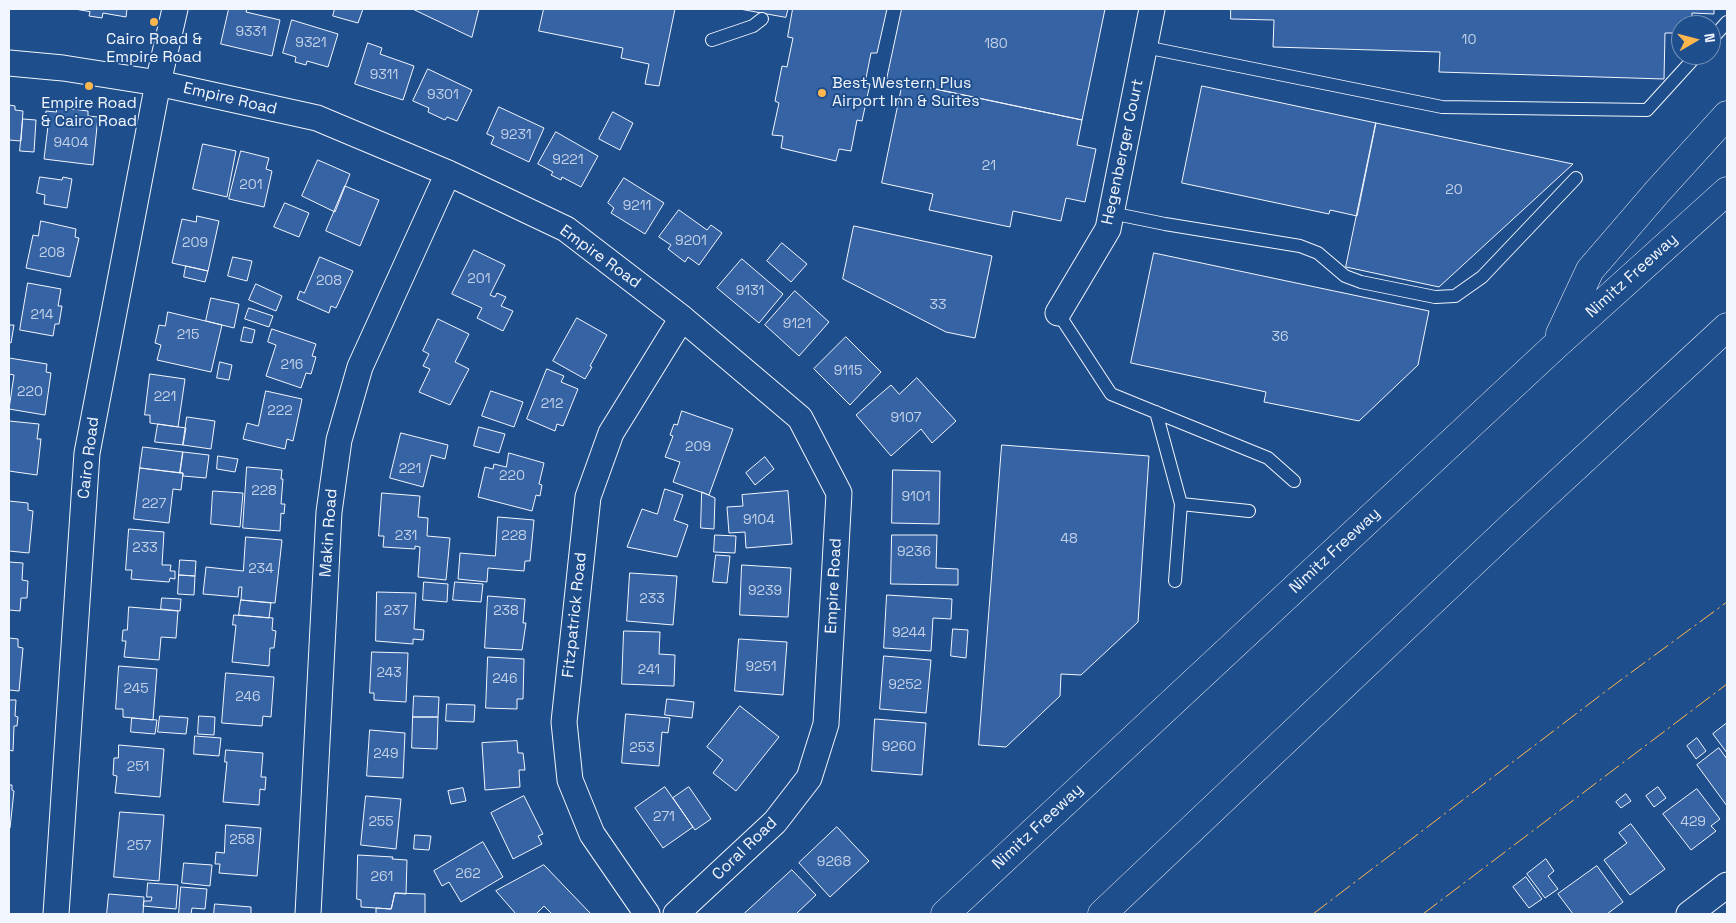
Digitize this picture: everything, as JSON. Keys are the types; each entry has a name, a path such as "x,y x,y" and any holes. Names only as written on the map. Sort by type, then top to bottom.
{"highway":[{"path":"1554,347 1590,270 1727,114"},
{"name":"Nimitz Freeway","path":"945,914 1554,347 1727,190"},
{"path":"1102,914 1516,522 1727,327"},
{"path":"1516,522 1727,346"}],"street":[{"name":"Cairo Road","path":"56,914 87,453 158,83 175,9"},
{"name":"Hegenberger Court","path":"1058,313 1108,229 1152,9"},
{"name":"Empire Road","path":"9,63 63,68 158,83 317,118 448,173 566,230 682,318 800,418 839,494 826,724 809,778"},
{"name":"Makin Road","path":"308,914 329,512 339,440 360,367 448,173"},
{"name":"Fitzpatrick Road","path":"647,914 592,834 570,780 564,722 588,497 611,433 682,318"},
{"name":"Coral Road","path":"676,914 775,822 809,778"},
{"path":"1689,914 1727,885"}],"lane":[{"path":"712,40 753,26 762,19"},
{"path":"1145,47 1442,107 1647,110 1688,65"},
{"path":"1111,214 1300,246 1318,253 1346,276 1361,282 1435,297 1455,296 1482,277 1576,178"},
{"path":"1058,313 1112,394 1268,458 1294,481"},
{"path":"1156,412 1181,504 1176,581"},
{"path":"1181,504 1249,511"}],"building":[{"path":"75,9 127,9 126,17 103,13 102,18 89,16 90,12"},
{"path":"229,9 247,9 246,12 280,20 272,56 221,44"},
{"path":"335,9 363,9 358,23 333,16"},
{"path":"413,9 479,9 472,37"},
{"path":"544,9 675,9 659,86 645,84 649,64 621,58 623,48 539,31"},
{"path":"740,9 788,9 786,17"},
{"name":"Best Western Plus Airport Inn & Suites","path":"793,9 887,9 877,53 871,53 865,83 870,84 862,121 857,120 851,151 839,149 836,161 781,148 783,136 772,135 779,103 775,101 782,66 787,67 793,38 788,37"},
{"path":"902,9 1105,9 1082,120 887,79"},
{"path":"1231,9 1714,9 1714,14 1692,13 1692,15 1671,15 1671,33 1665,33 1664,79 1439,72 1440,52 1273,47 1274,20 1231,19"},
{"path":"292,20 338,34 328,67 307,61 306,65 295,62 296,57 283,53"},
{"path":"368,43 382,48 380,54 414,66 403,100 355,84"},
{"path":"428,69 472,90 457,121 447,117 445,120 428,112 429,108 413,101"},
{"path":"903,82 1082,120 1077,145 1096,149 1085,202 1066,198 1061,221 1013,211 1010,227 929,210 933,194 882,183"},
{"path":"1202,86 1376,123 1357,216 1330,210 1329,214 1182,183"},
{"path":"9,105 15,106 15,110 23,111 21,141 9,140"},
{"path":"57,107 88,111 88,116 98,117 93,165 44,159 48,126 45,126 46,111 56,112"},
{"path":"499,107 544,128 529,162 491,144 494,137 487,134"},
{"path":"613,112 633,123 620,150 599,139"},
{"path":"23,119 36,120 34,152 20,151"},
{"path":"1376,123 1573,164 1439,287 1346,267"},
{"path":"556,132 598,156 581,187 562,177 561,180 551,175 553,172 538,164"},
{"path":"203,144 236,151 227,197 193,189"},
{"path":"241,151 269,158 266,169 272,171 264,207 229,199"},
{"path":"318,160 350,174 335,212 302,196"},
{"path":"40,177 62,180 63,177 72,179 67,208 44,204 45,195 37,193"},
{"path":"624,178 664,203 645,234 611,213 614,208 608,203"},
{"path":"345,186 379,200 360,246 326,231"},
{"path":"285,203 309,213 299,237 274,227"},
{"path":"679,210 707,230 711,225 722,233 699,265 688,257 685,262 668,249 671,245 659,237"},
{"path":"197,216 219,221 208,271 172,263 182,219 196,222"},
{"path":"41,221 76,229 75,237 79,238 70,277 26,268 33,235 38,236"},
{"path":"854,226 992,256 975,338 946,332 843,279"},
{"path":"782,243 807,264 791,282 767,261"},
{"path":"474,250 505,265 490,295 495,297 497,293 506,297 501,306 513,311 503,331 477,318 482,308 452,294"},
{"path":"1154,253 1429,311 1418,365 1359,421 1264,402 1266,392 1131,363"},
{"path":"233,257 252,261 247,281 228,276"},
{"path":"320,257 353,271 336,308 331,306 329,313 297,299 300,291 304,293"},
{"path":"742,259 783,294 759,323 717,288"},
{"path":"186,266 208,271 205,282 184,277"},
{"path":"28,283 61,289 58,306 62,306 59,324 55,324 53,336 20,330"},
{"path":"256,284 282,296 276,311 249,300"},
{"path":"795,291 829,322 799,356 765,325"},
{"path":"211,298 239,304 234,328 206,321"},
{"path":"249,308 273,316 269,327 245,319"},
{"path":"168,312 222,325 211,372 157,360 161,345 155,343 159,325 165,326"},
{"path":"577,318 607,335 585,379 553,361"},
{"path":"438,319 469,334 455,362 469,369 450,405 419,392 430,369 423,366 429,354 423,351"},
{"path":"9,325 14,325 11,343 9,342"},
{"path":"244,327 255,330 252,343 241,341"},
{"path":"272,329 316,344 312,356 316,357 311,374 306,373 301,388 266,376 276,345 268,342"},
{"path":"846,337 881,372 850,405 814,369"},
{"path":"9,358 47,364 46,372 51,373 45,415 9,409 14,375 9,374"},
{"path":"220,362 232,365 229,380 217,378"},
{"path":"547,369 564,376 561,382 578,389 563,426 557,424 555,431 527,419"},
{"path":"150,374 185,379 178,427 150,423 150,415 145,415"},
{"path":"917,378 956,421 932,443 921,429 891,456 856,415 891,385 899,394"},
{"path":"266,391 302,399 293,441 287,439 285,449 243,439 247,423 258,426"},
{"path":"491,391 523,402 514,427 482,416"},
{"path":"682,411 733,429 709,495 673,482 680,462 665,457 673,436 670,435 674,424 677,425"},
{"path":"187,417 215,421 211,449 183,445"},
{"path":"9,421 39,424 37,439 41,439 37,475 9,471"},
{"path":"158,424 186,428 183,445 155,442"},
{"path":"479,427 505,434 499,453 474,446"},
{"path":"401,433 448,445 445,459 431,455 423,487 390,478"},
{"path":"1002,445 1149,456 1138,622 1081,675 1061,674 1060,696 1006,747 979,745"},
{"path":"143,447 183,452 180,473 140,468"},
{"path":"183,452 209,455 206,478 183,476 183,473 180,473"},
{"path":"509,453 544,463 539,484 542,485 540,496 536,495 532,511 478,497 485,467 493,469 494,464 506,467"},
{"path":"218,456 238,459 235,472 217,469"},
{"path":"765,457 774,469 755,485 746,473"},
{"path":"247,467 282,470 281,504 285,504 284,514 281,513 280,531 243,528"},
{"path":"140,468 183,473 181,490 173,489 169,523 134,519"},
{"path":"893,470 940,471 939,524 892,523"},
{"path":"665,489 683,495 674,520 688,525 677,557 627,547 642,509 657,514"},
{"path":"213,491 243,493 240,527 211,524"},
{"path":"788,491 792,544 746,548 745,532 729,533 727,507 743,506 742,495"},
{"path":"702,492 715,498 714,529 701,528"},
{"path":"382,493 420,496 418,517 428,518 427,536 450,538 446,580 418,577 420,547 415,546 415,549 383,547 384,536 379,536"},
{"path":"9,501 28,503 28,510 33,511 29,553 9,551"},
{"path":"498,517 534,520 530,561 525,561 524,571 488,568 487,582 458,579 460,553 495,556"},
{"path":"129,529 164,532 162,565 171,565 170,571 175,571 175,579 170,578 169,582 131,579 132,570 126,570"},
{"path":"715,535 736,536 735,553 714,552"},
{"path":"892,535 937,535 936,568 958,569 958,585 891,584"},
{"path":"246,537 282,540 275,603 241,600 242,587 239,587 238,597 203,594 206,567 243,571"},
{"path":"716,555 730,556 727,583 713,582"},
{"path":"180,560 196,561 195,576 179,575"},
{"path":"9,562 23,563 22,580 28,581 27,598 21,598 20,611 9,610"},
{"path":"742,565 791,568 788,617 740,615"},
{"path":"630,573 677,576 673,625 627,621"},
{"path":"179,575 195,576 194,595 178,594"},
{"path":"424,582 448,584 447,602 423,600"},
{"path":"455,582 483,584 481,602 453,600"},
{"path":"377,592 416,593 414,629 424,630 423,640 413,639 413,644 376,641"},
{"path":"887,595 952,599 951,619 933,618 931,651 884,648"},
{"path":"488,596 525,599 523,623 526,623 522,650 485,648"},
{"path":"162,598 181,599 180,611 161,609"},
{"path":"241,600 271,603 269,618 239,615"},
{"path":"129,607 178,611 176,638 161,637 159,660 124,657 126,641 122,641 123,630 127,630"},
{"path":"234,615 273,618 272,630 276,631 274,648 270,648 269,666 232,662 236,625 233,625"},
{"path":"953,629 968,630 966,658 951,656"},
{"path":"624,631 660,632 659,654 675,655 674,686 622,684"},
{"path":"9,638 18,639 18,647 23,648 19,691 9,690"},
{"path":"739,639 787,642 783,695 735,691"},
{"path":"372,652 408,653 406,702 374,700 374,693 370,693"},
{"path":"884,656 931,660 926,713 880,709"},
{"path":"488,657 524,659 523,699 517,699 517,709 486,708"},
{"path":"119,666 157,669 153,720 123,717 123,709 116,709"},
{"path":"226,673 274,677 271,717 263,716 262,726 222,723"},
{"path":"414,696 439,697 438,717 413,717"},
{"path":"667,699 694,702 692,718 665,715"},
{"path":"9,700 16,700 15,716 18,717 17,726 14,726 13,751 9,750"},
{"path":"447,704 475,705 474,722 446,721"},
{"path":"740,706 779,737 736,791 713,773 723,760 707,747"},
{"path":"626,714 670,718 668,733 662,732 659,766 622,763"},
{"path":"160,716 188,718 186,734 158,732"},
{"path":"199,716 215,717 214,735 198,734"},
{"path":"413,717 438,717 437,749 412,748"},
{"path":"132,718 157,720 155,734 131,732"},
{"path":"875,719 926,723 922,775 872,771"},
{"path":"1727,723 1727,753 1713,734"},
{"path":"370,730 405,733 403,778 367,776"},
{"path":"195,736 221,738 219,756 194,754"},
{"path":"1697,738 1706,751 1696,759 1687,746"},
{"path":"517,741 518,753 523,753 525,770 519,770 520,787 485,790 482,743"},
{"path":"119,745 164,749 160,797 115,793 117,776 113,775 114,758 118,758"},
{"path":"1719,748 1727,759 1727,806 1697,765"},
{"path":"226,750 263,753 261,777 266,777 265,790 260,789 259,805 223,802 227,762 225,762"},
{"path":"9,785 12,785 12,790 14,791 10,828 9,827"},
{"path":"665,787 693,827 663,848 635,808"},
{"path":"689,787 711,819 695,830 673,798"},
{"path":"1658,787 1666,798 1654,807 1646,796"},
{"path":"463,788 466,801 451,804 448,791"},
{"path":"1697,789 1720,819 1711,826 1716,831 1691,850 1663,814"},
{"path":"1626,794 1631,801 1621,808 1616,802"},
{"path":"366,796 401,799 396,849 361,845"},
{"path":"524,796 543,834 538,836 542,844 513,859 491,813"},
{"path":"120,812 164,815 159,881 114,877"},
{"path":"1631,824 1665,869 1630,895 1604,860 1627,843 1619,833"},
{"path":"226,825 261,828 257,876 219,873 220,864 215,864 216,852 224,853"},
{"path":"837,827 869,861 830,897 799,863"},
{"path":"415,835 431,836 429,850 414,849"},
{"path":"483,842 503,877 461,902 449,882 442,886 434,871"},
{"path":"358,855 393,857 392,859 407,860 406,894 395,893 391,909 361,907 361,900 357,899"},
{"path":"1546,859 1554,871 1548,876 1558,889 1545,898 1527,874"},
{"path":"184,863 212,865 210,886 182,883"},
{"path":"544,865 591,914 550,914 544,906 536,914 516,914 496,891"},
{"path":"1597,866 1623,902 1607,914 1573,914 1558,894"},
{"path":"792,870 816,895 796,914 744,914"},
{"path":"1526,877 1542,899 1529,908 1513,887"},
{"path":"148,883 178,885 176,909 143,906 144,901 151,901 152,897 147,897"},
{"path":"181,887 207,889 205,909 192,908 191,914 179,914"},
{"path":"395,893 425,894 425,914 376,914 376,908 391,909"},
{"path":"109,894 144,897 143,914 107,914"},
{"path":"215,904 251,907 251,914 214,914"}],"power":[{"path":"1313,914 1610,688 1727,602"},
{"path":"1423,914 1727,684"}],"place":[{"name":"Cairo Road & Empire Road","path":"154,22"},
{"name":"Empire Road & Cairo Road","path":"89,86"},
{"name":"Best Western Plus Airport Inn & Suites","path":"822,93"}]}
